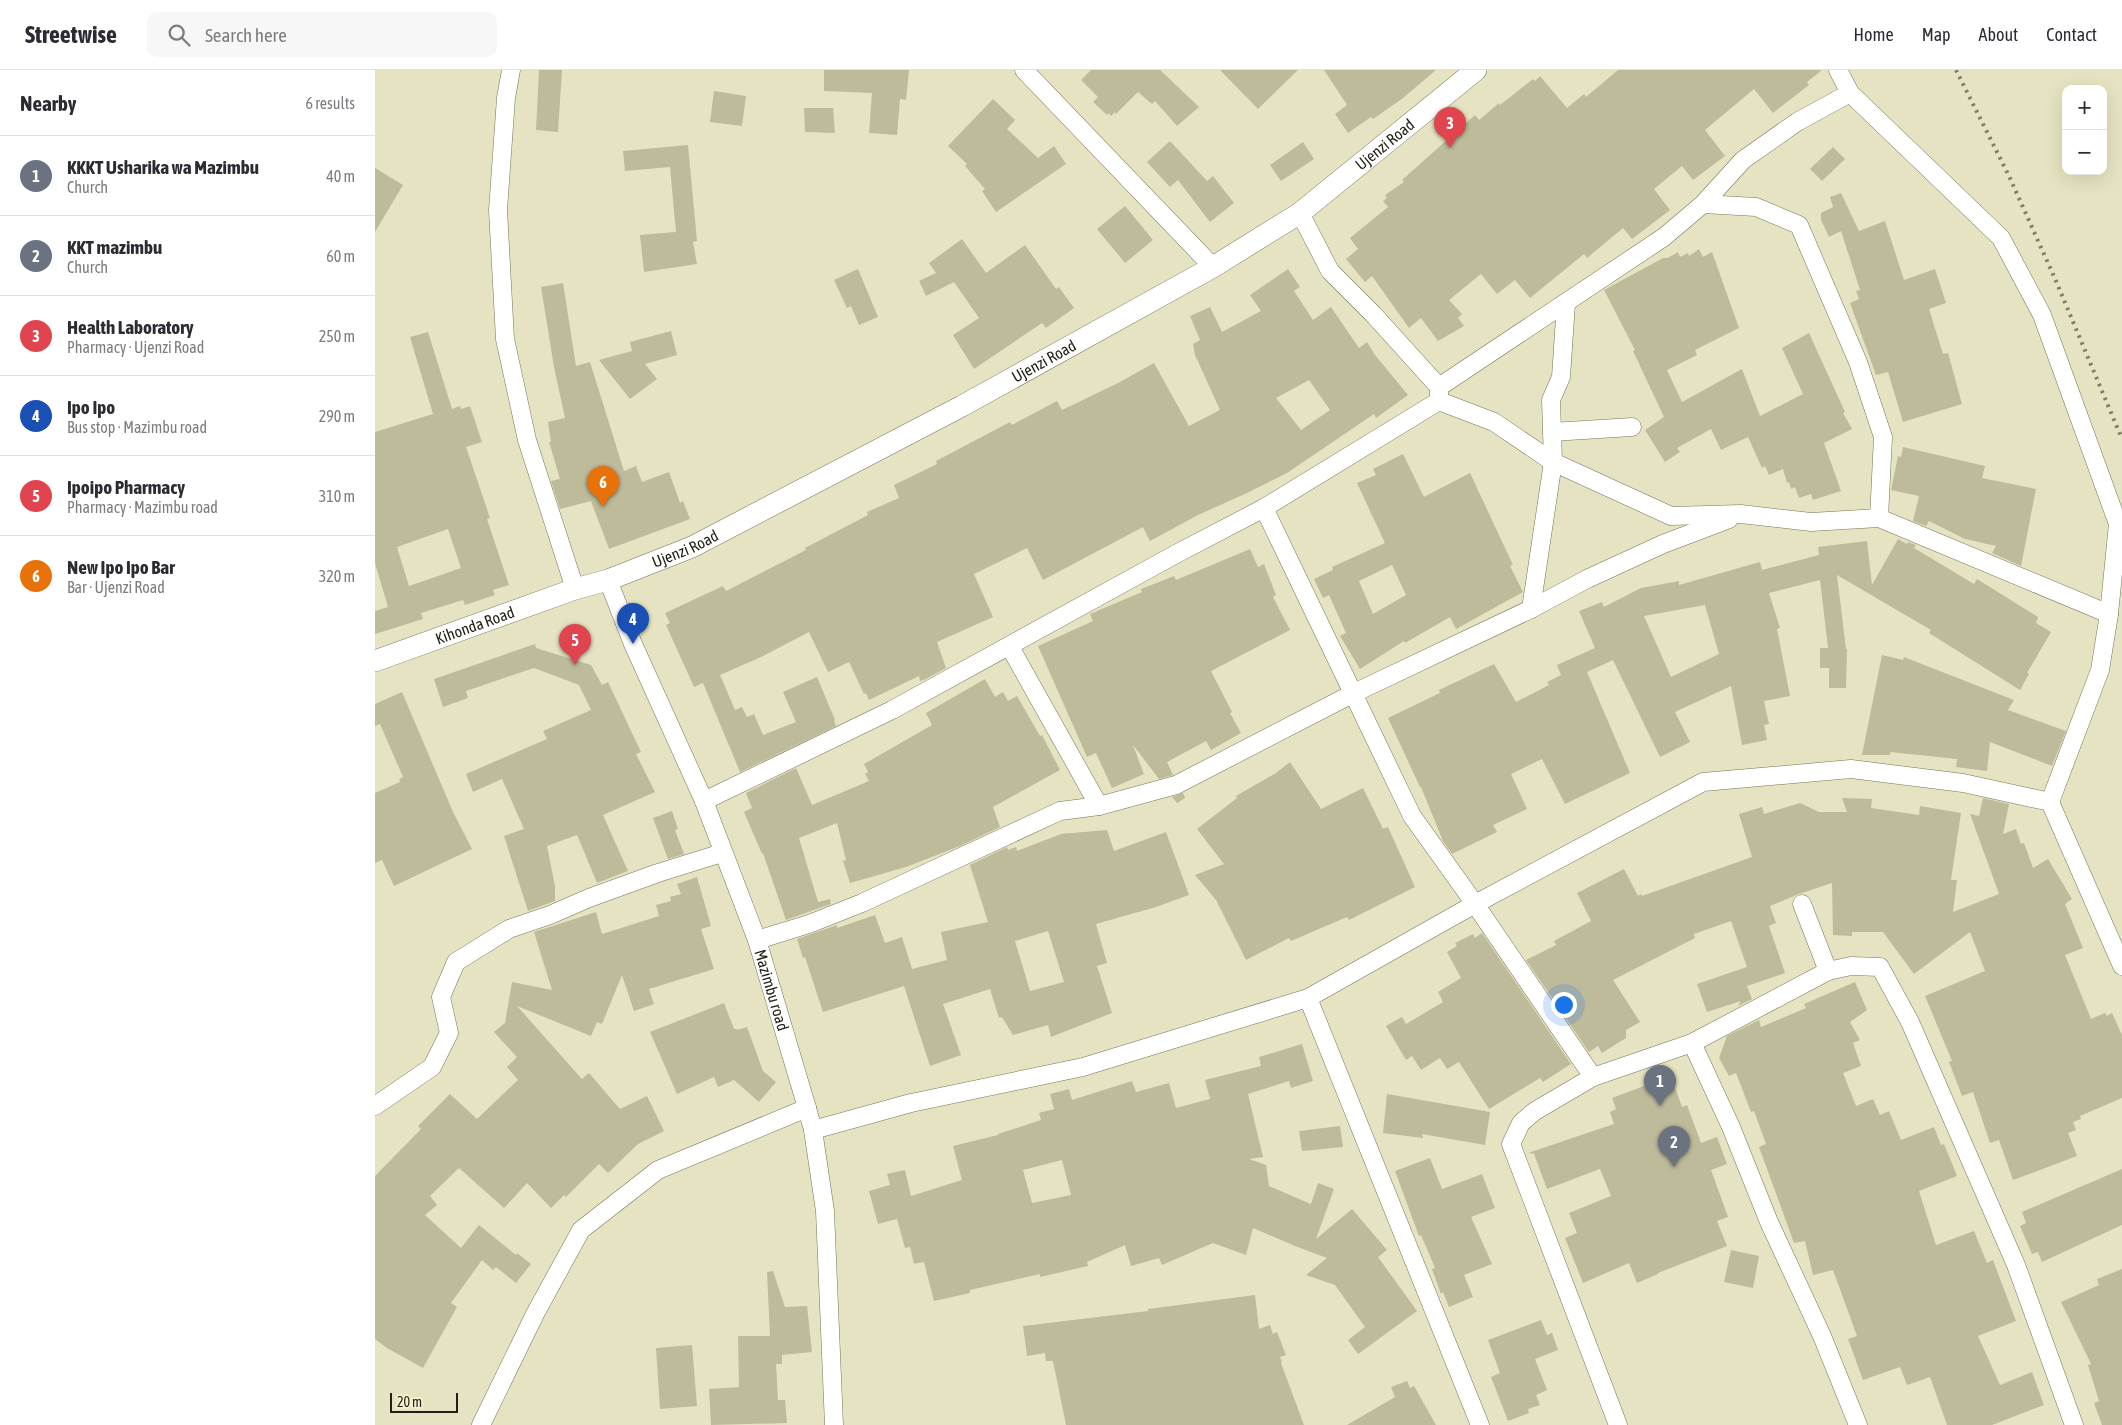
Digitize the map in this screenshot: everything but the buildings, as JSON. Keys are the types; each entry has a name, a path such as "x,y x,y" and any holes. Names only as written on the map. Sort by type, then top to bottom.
{"street":[{"path":"511,70 506,98 498,210 505,339 527,440 575,589"},
{"path":"1024,70 1213,267"},
{"name":"Ujenzi Road","path":"575,589 608,580 693,547 962,406 1213,267 1299,213 1476,70"},
{"path":"1838,70 1850,93 2001,238 2041,315 2120,527 2100,670 2050,802 2122,966"},
{"path":"704,801 892,710 1010,647 1176,554 1264,508 1439,394 1664,237 1703,204 1743,160 1797,122 1850,93"},
{"path":"1703,204 1756,207 1799,225 1858,362 1883,437 1879,518"},
{"path":"1299,213 1330,271 1373,314 1439,394 1494,422 1553,462 1671,516 1741,514 1811,522 1879,518 2109,614"},
{"path":"1531,609 1553,462 1551,400 1561,378 1567,303"},
{"path":"1552,432 1632,427"},
{"path":"1264,508 1412,816 1475,904 1593,1077"},
{"path":"757,940 809,924 862,903 1060,811 1099,806 1176,785 1354,693 1531,609 1595,575 1663,544 1741,514"},
{"name":"Mazimbu road","path":"608,580 633,644 704,801 722,853 757,940 813,1130 825,1211 834,1425"},
{"name":"Kihonda Road","path":"375,661 575,589"},
{"path":"1010,647 1099,806"},
{"path":"813,1130 911,1103 1083,1067 1309,998 1475,904 1703,782 1851,769 1963,783 2050,802"},
{"path":"375,1106 432,1068 449,1033 441,997 456,962 509,929 550,915 632,882 722,853"},
{"path":"1802,904 1828,970"},
{"path":"1618,1425 1511,1144 1521,1123 1535,1111 1593,1077 1692,1043 1828,970 1851,966 1880,968 1910,1022 2016,1265 2074,1425"},
{"path":"1309,998 1480,1425"},
{"path":"1692,1043 1731,1127 1769,1222 1822,1336 1858,1425"},
{"path":"481,1425 535,1314 581,1230 657,1170 807,1108"}],"railway":[{"path":"1956,70 2009,176 2056,281 2122,439"}],"place":[{"name":"Health Laboratory","path":"1450,148"},
{"name":"New Ipo Ipo Bar","path":"603,507"},
{"name":"Ipo Ipo","path":"633,644"},
{"name":"Ipoipo Pharmacy","path":"575,665"},
{"name":"KKKT Usharika wa Mazimbu","path":"1660,1106"},
{"name":"KKT mazimbu","path":"1674,1167"}]}
